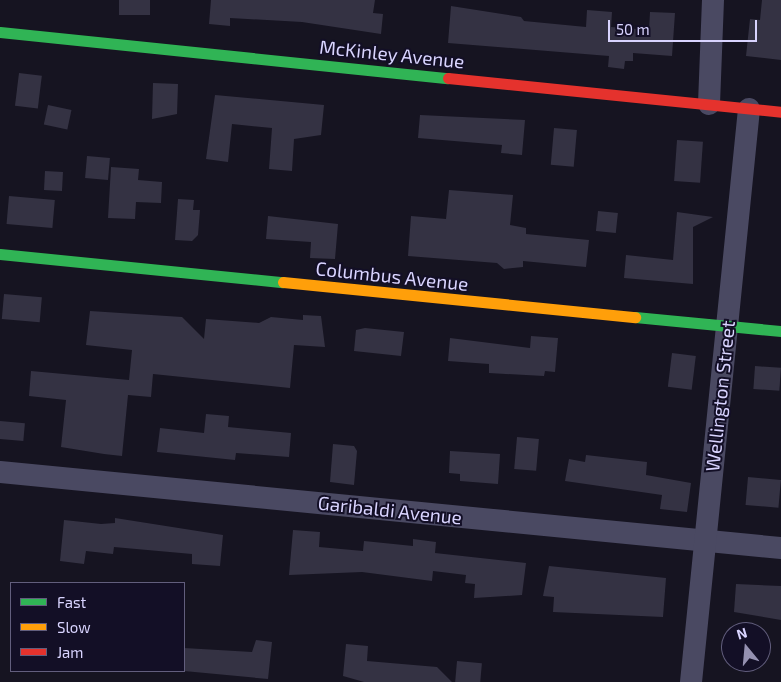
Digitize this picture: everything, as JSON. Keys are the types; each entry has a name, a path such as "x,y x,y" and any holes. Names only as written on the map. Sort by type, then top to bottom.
{"street":[{"path":"709,104 713,0"},
{"name":"McKinley Avenue","path":"0,32 781,112"},
{"name":"Wellington Street","path":"691,682 749,109"},
{"name":"Columbus Avenue","path":"0,254 781,331"},
{"name":"Garibaldi Avenue","path":"0,472 781,548"}],"building":[{"path":"119,0 150,0 150,15 119,15"},
{"path":"211,0 375,0 373,13 383,14 381,34 302,22 230,18 230,26 209,24"},
{"path":"762,0 781,0 781,60 746,56 750,19 760,20"},
{"path":"451,6 521,17 524,21 586,27 587,10 612,12 611,27 649,30 650,12 675,13 672,56 633,53 633,61 625,61 624,69 608,67 609,56 448,43"},
{"path":"19,73 42,76 38,109 15,106"},
{"path":"153,83 178,84 177,114 152,119"},
{"path":"215,95 324,105 321,135 294,139 292,171 269,169 272,128 232,124 228,162 206,159"},
{"path":"48,105 71,110 67,130 44,125"},
{"path":"420,115 525,120 522,155 501,153 502,145 418,138"},
{"path":"554,128 577,130 574,167 551,165"},
{"path":"677,140 703,142 700,183 674,181"},
{"path":"87,156 110,158 108,180 85,178"},
{"path":"111,167 139,169 138,180 162,182 161,203 136,202 135,219 108,218"},
{"path":"45,171 63,172 62,191 44,190"},
{"path":"449,190 513,195 510,225 526,228 526,234 589,240 586,267 523,261 523,267 504,269 497,263 408,256 411,216 446,219"},
{"path":"9,196 55,200 52,228 7,224"},
{"path":"178,199 194,200 193,210 200,210 198,235 192,241 175,240"},
{"path":"598,211 618,213 616,233 596,231"},
{"path":"677,212 713,217 693,227 693,284 624,278 626,255 673,260"},
{"path":"268,216 338,224 335,259 310,258 311,242 266,239"},
{"path":"4,294 42,297 40,322 2,319"},
{"path":"90,311 182,317 204,339 206,319 259,323 271,317 303,320 303,315 321,316 325,347 294,345 290,388 153,374 151,397 128,395 122,456 104,454 61,447 66,400 29,396 31,371 129,380 132,350 86,345"},
{"path":"365,328 404,332 401,356 354,351 356,330"},
{"path":"531,336 558,338 555,372 545,371 544,376 489,373 489,364 448,361 450,338 530,348"},
{"path":"672,353 696,356 692,390 668,387"},
{"path":"755,366 781,368 779,391 753,389"},
{"path":"206,414 229,416 228,427 291,433 289,457 236,453 235,460 157,452 160,428 204,433"},
{"path":"0,421 25,423 23,441 0,439"},
{"path":"517,437 539,439 536,471 514,469"},
{"path":"333,444 354,446 357,451 354,485 330,482"},
{"path":"450,451 500,454 498,484 460,481 460,474 449,473"},
{"path":"586,455 647,462 646,475 691,483 687,512 660,509 662,495 565,481 569,459 585,462"},
{"path":"748,477 781,480 778,508 746,505"},
{"path":"115,518 223,535 220,566 192,564 192,554 114,547 113,554 86,551 84,564 60,561 64,520 101,524 115,523"},
{"path":"293,530 320,532 319,547 363,551 364,541 413,546 413,539 436,542 435,553 526,563 522,595 474,598 475,584 465,583 466,575 433,571 432,581 362,572 289,575"},
{"path":"549,566 666,578 663,617 553,612 554,597 543,596"},
{"path":"736,584 781,586 781,620 734,612"},
{"path":"256,640 272,642 268,679 185,671 185,648 252,652"},
{"path":"346,644 368,646 367,661 437,667 452,682 364,682 343,676"},
{"path":"457,661 482,663 480,682 455,682"}],"traffic: fast":[{"path":"0,32 448,78"},
{"path":"0,254 283,282"},
{"path":"635,317 781,331"}],"traffic: slow":[{"path":"283,282 635,317"}],"traffic: jam":[{"path":"448,78 781,112"}]}
